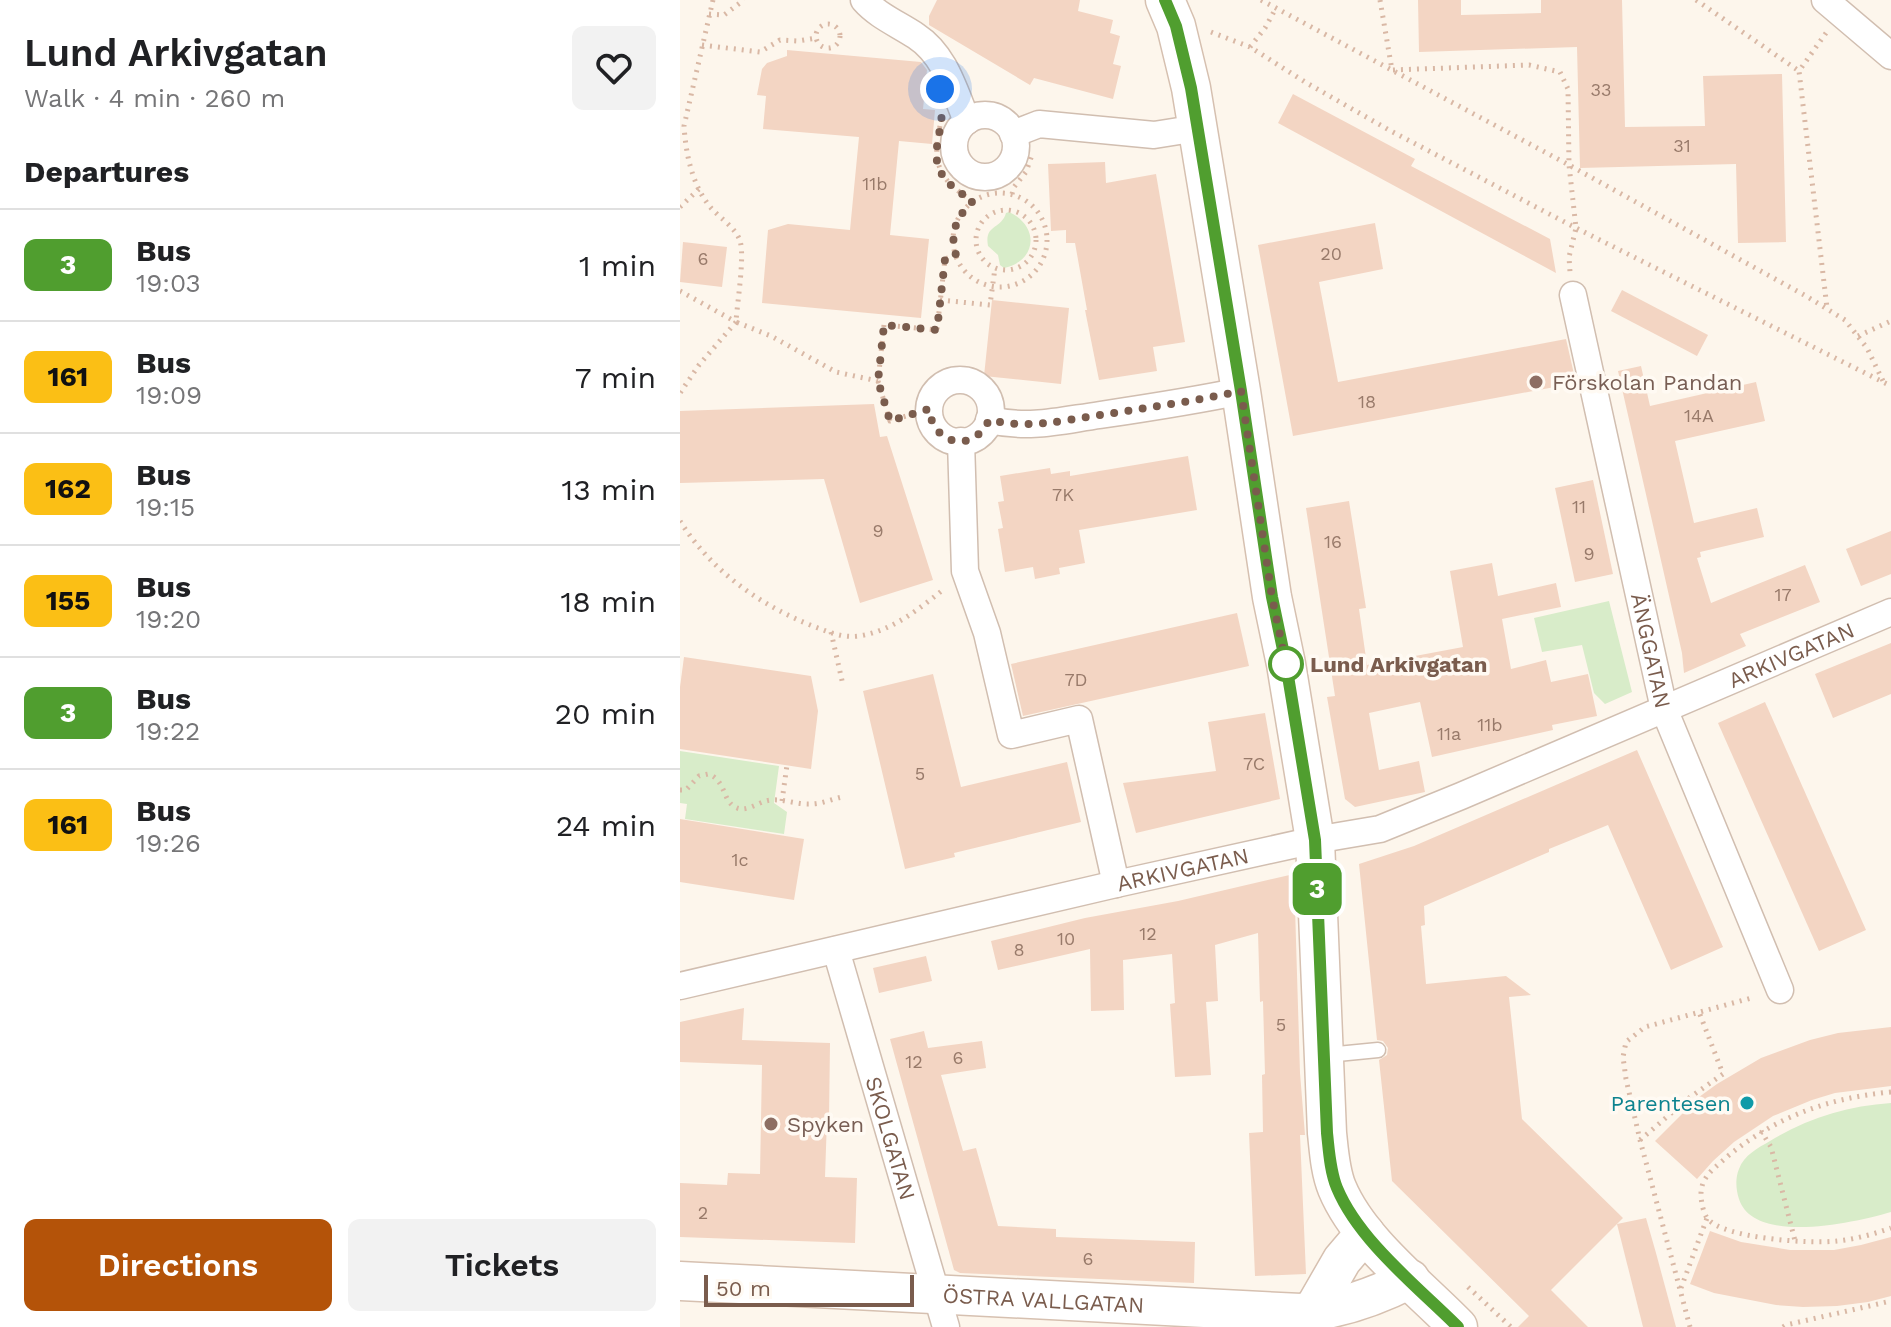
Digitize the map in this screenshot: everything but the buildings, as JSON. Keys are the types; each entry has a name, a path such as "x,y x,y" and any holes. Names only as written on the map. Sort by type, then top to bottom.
{"street":[{"path":"864,0 876,12 917,36 934,52 947,72 954,122 957,133 955,154 959,164 967,172 987,178 1007,169 1016,149 1013,134 1003,121 982,115 954,122"},
{"path":"1165,0 1184,54 1198,128 1272,597 1315,840 1327,1133 1331,1163 1337,1188 1365,1233 1383,1255 1458,1327"},
{"path":"1832,7 1891,56"},
{"path":"1013,134 1039,124 1154,135 1198,128"},
{"name":"ÄNGGATAN","path":"1573,295 1664,709 1780,990"},
{"path":"967,381 985,392 991,412 989,420 974,438 953,441 943,437 930,420 931,399 937,390 950,382 967,381"},
{"path":"989,420 1033,425 1241,391"},
{"path":"961,441 965,571 987,633 1011,735 1079,719 1116,884"},
{"name":"ARKIVGATAN","path":"680,986 1116,884 1315,840 1380,829 1891,612"},
{"name":"SKOLGATAN","path":"836,950 941,1311"},
{"path":"1312,1312 1342,1260 1365,1233"},
{"name":"ÖSTRA VALLGATAN","path":"680,1281 941,1311 1301,1313 1338,1307 1378,1295 1410,1279"}],"lane":[{"path":"1324,1055 1378,1050"}],"path":[{"path":"680,393 699,365 736,322 742,255 740,239 709,206 692,175 685,147 684,126 713,0"},
{"path":"709,14 724,15 744,0"},
{"path":"1261,0 1569,165 1845,320 1867,348 1883,382"},
{"path":"1380,0 1392,70"},
{"path":"1696,0 1799,71"},
{"path":"1827,309 1799,71 1832,7"},
{"path":"1276,8 1250,47 1305,82 1389,130 1576,228 1891,386"},
{"path":"826,24 833,24 841,34 831,48 824,47 817,38 817,31 826,24"},
{"path":"702,45 760,52 780,40 817,38"},
{"path":"1392,70 1529,65 1560,72 1568,89 1569,165 1576,228 1569,257 1573,295"},
{"path":"954,122 936,150 937,163 947,181 973,201"},
{"path":"1012,194 1035,151"},
{"path":"680,207 700,188"},
{"path":"1012,194 1035,208 1042,219 1047,245 1043,259 1026,279 1014,285 992,286 975,280 965,272 956,255 953,234 956,221 973,201 985,195 1012,194"},
{"path":"1013,210 1033,226 1035,247 1021,266 1008,270 995,268 987,263 977,248 981,223 995,212 1013,210"},
{"path":"1035,247 1047,245"},
{"path":"929,409 890,421 878,381 884,325 937,330 945,259 956,255"},
{"path":"940,300 990,305 995,268"},
{"path":"680,291 836,372 878,381"},
{"path":"1858,336 1891,321"},
{"path":"680,521 716,566 745,590 776,610 840,636 859,636 888,628 918,610 965,571"},
{"path":"831,632 843,685"},
{"path":"782,801 787,765"},
{"path":"680,790 686,790 699,776 708,774 714,775 722,785 734,807 744,809 769,800 810,804 842,797"},
{"path":"1690,1327 1626,1079 1623,1057 1626,1042 1645,1027 1780,990"},
{"path":"1640,1140 1723,1074 1699,1012"},
{"path":"1891,1092 1835,1101 1784,1119 1761,1131 1711,1171 1702,1183 1701,1195 1707,1218 1716,1225 1783,1241 1836,1241 1891,1228"},
{"path":"1761,1131 1771,1147 1795,1241"},
{"path":"1680,1290 1707,1218"},
{"path":"1785,1326 1891,1301"}],"green space":[{"path":"1009,212 1026,226 1030,243 1023,258 1004,268 998,255 988,246 987,239 991,230"},
{"path":"1609,601 1632,692 1605,704 1594,693 1582,645 1542,652 1534,618"},
{"path":"680,751 779,766 774,803 787,812 784,834 685,819 687,804 680,803"},
{"path":"1891,1103 1891,1212 1855,1221 1808,1227 1764,1222 1748,1213 1739,1199 1736,1180 1741,1164 1752,1152 1813,1120 1843,1110"}],"bus line":[{"name":"3","path":"1165,0 1176,26 1191,88 1272,597 1315,840 1327,1133 1331,1163 1337,1188 1365,1233 1383,1255 1458,1327"}],"place":[{"name":"Förskolan Pandan","path":"1536,382"},
{"name":"Lund Arkivgatan","path":"1286,664"},
{"name":"Parentesen","path":"1747,1103"},
{"name":"Spyken","path":"771,1124"}],"route":[{"path":"940,89 942,110 937,163 947,181 973,201 956,221 953,234 956,255 945,259 937,330 884,325 878,381 890,421 929,409 930,420 943,437 963,441 982,432 989,420 1033,425 1241,391 1272,597 1286,664"}]}
